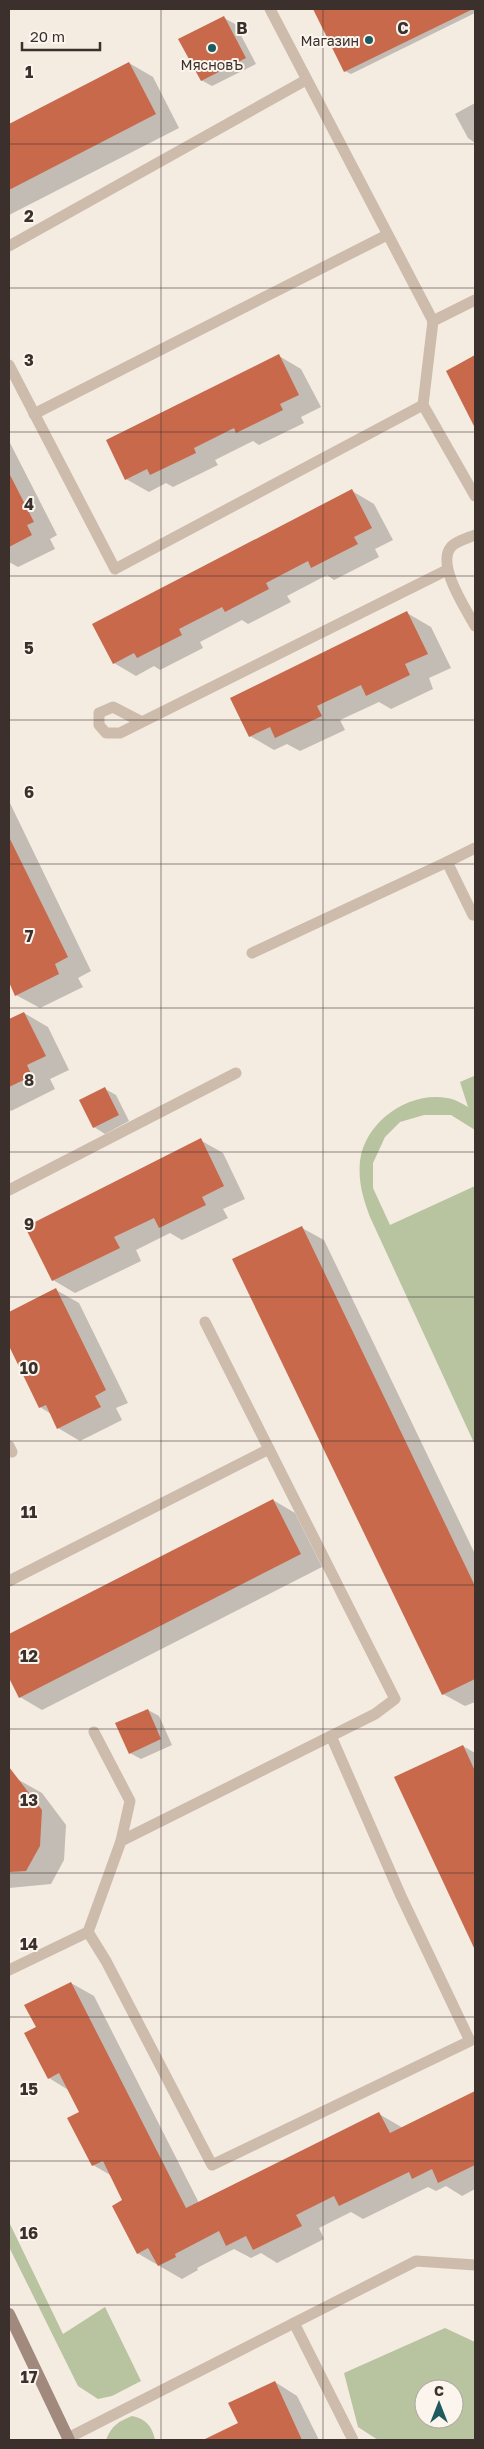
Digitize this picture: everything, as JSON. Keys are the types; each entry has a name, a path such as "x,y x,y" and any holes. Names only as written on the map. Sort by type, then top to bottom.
{"main road":[{"path":"9,2314 69,2439"}],"lane":[{"path":"270,9 433,321 423,405 475,496"},
{"path":"9,246 306,80"},
{"path":"34,414 387,234"},
{"path":"433,321 475,300"},
{"path":"9,365 115,569 423,405"},
{"path":"475,535 452,546 447,554 447,570 475,626"},
{"path":"142,722 447,570"},
{"path":"252,953 475,848"},
{"path":"447,862 472,915 475,914"},
{"path":"9,1190 236,1073"},
{"path":"121,1841 375,1714 395,1699 205,1322"},
{"path":"9,1581 269,1448"},
{"path":"9,1970 88,1932 121,1841 130,1801 94,1732"},
{"path":"88,1932 106,1961 212,2165 470,2041 401,1896 331,1736"},
{"path":"69,2439 416,2261 475,2265"},
{"path":"294,2323 353,2440"}],"green space":[{"path":"474,1076 475,1130 451,1115 424,1115 400,1122 385,1137 373,1163 373,1188 390,1225 475,1186 475,1445 370,1217 365,1203 360,1176 360,1161 364,1147 370,1134 379,1122 391,1112 418,1099 432,1097 447,1098 458,1101 468,1107 460,1082"},
{"path":"9,2222 63,2334 105,2307 141,2381 112,2396 98,2399 78,2386 9,2247"},
{"path":"445,2328 475,2342 475,2440 378,2440 358,2427 344,2373"},
{"path":"132,2416 148,2424 155,2440 106,2440 110,2431 116,2425"}],"building":[{"name":"Магазин","path":"313,9 473,9 344,72"},
{"name":"МясновЪ","path":"224,16 246,58 201,81 178,39"},
{"path":"129,62 156,114 9,190 9,124"},
{"path":"279,354 299,395 280,404 283,410 236,433 234,428 194,448 196,453 150,475 147,469 125,480 106,440"},
{"path":"475,355 475,428 446,371"},
{"path":"9,473 34,522 27,525 32,535 9,547"},
{"path":"352,489 372,528 354,537 358,544 311,568 308,561 266,583 269,589 225,612 222,607 179,629 182,635 137,658 134,653 113,664 92,624"},
{"path":"407,611 428,654 405,664 410,675 366,696 361,685 317,706 322,716 275,738 270,727 249,737 230,698"},
{"path":"9,837 68,957 55,964 59,974 15,996 9,982"},
{"path":"24,1012 46,1056 27,1065 32,1076 9,1087 9,1019"},
{"path":"105,1087 119,1115 93,1128 79,1100"},
{"path":"201,1138 224,1186 202,1197 206,1205 159,1228 154,1218 114,1237 120,1248 52,1281 25,1227"},
{"path":"302,1226 475,1586 475,1679 442,1695 232,1259"},
{"path":"56,1288 106,1390 95,1396 101,1407 57,1429 46,1405 39,1408 9,1346 9,1312"},
{"path":"273,1499 301,1554 19,1698 9,1678 9,1634"},
{"path":"148,1709 161,1739 129,1754 115,1723"},
{"path":"463,1745 475,1771 475,1950 394,1777"},
{"path":"9,1767 42,1810 40,1846 26,1871 9,1872"},
{"path":"71,1982 186,2208 379,2112 390,2133 475,2091 475,2165 438,2183 432,2169 412,2179 409,2172 339,2206 334,2196 296,2215 302,2226 253,2250 246,2236 226,2246 219,2231 175,2254 176,2257 158,2266 148,2248 137,2254 112,2206 122,2200 103,2161 92,2166 67,2118 79,2112 59,2073 48,2079 24,2033 36,2027 24,2005"},
{"path":"275,2381 302,2440 203,2440 238,2423 228,2403"}],"place":[{"name":"Магазин","path":"369,40"},
{"name":"МясновЪ","path":"212,48"}]}
